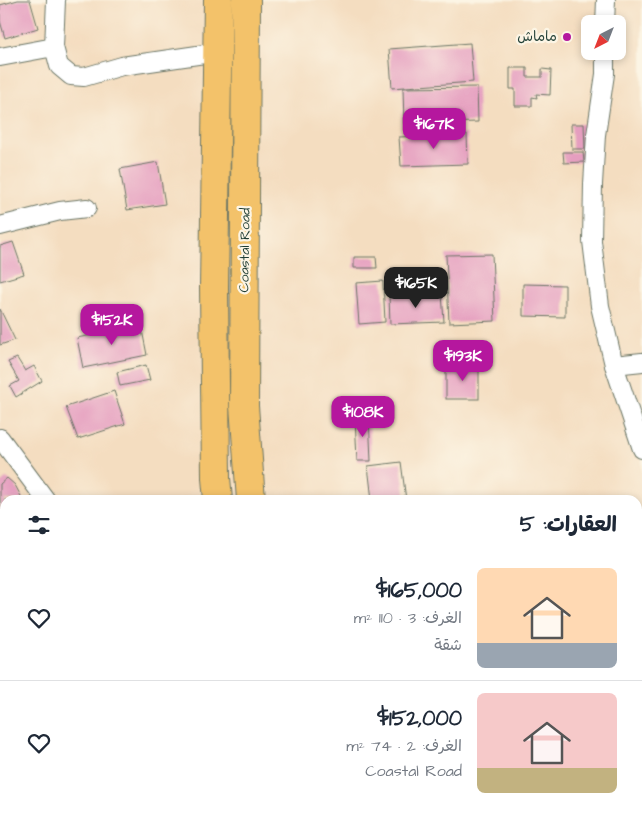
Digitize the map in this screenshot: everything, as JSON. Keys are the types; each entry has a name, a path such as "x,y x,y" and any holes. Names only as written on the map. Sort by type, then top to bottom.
{"highway":[{"path":"218,0 214,316 218,495"},
{"name":"Coastal Road","path":"246,0 244,406 251,495"}],"street":[{"path":"56,0 54,47 59,66 71,76 84,78 122,66 218,52"},
{"path":"606,0 606,15"},
{"path":"0,56 54,47"},
{"path":"605,60 605,74 596,135 592,241 600,306 614,365 642,449"},
{"path":"0,226 60,211 87,208"},
{"path":"614,365 642,362"},
{"path":"0,438 42,495"}],"building":[{"path":"18,0 30,0 38,28 5,38 0,21 0,5"},
{"path":"470,43 473,82 392,88 389,49"},
{"path":"510,68 527,68 527,77 542,77 542,69 551,70 550,95 536,94 537,98 532,97 532,106 515,106 515,89 510,89"},
{"path":"477,87 478,122 404,124 403,88"},
{"path":"571,124 584,124 585,149 572,149"},
{"path":"467,134 468,164 401,166 399,137"},
{"path":"563,152 583,152 584,162 564,163"},
{"path":"158,162 165,204 127,210 120,169"},
{"path":"13,242 24,274 0,281 0,246"},
{"path":"492,254 495,321 449,323 446,255"},
{"path":"354,257 376,257 377,268 354,268"},
{"path":"383,281 385,322 359,324 356,283"},
{"path":"523,284 565,285 565,317 523,316"},
{"path":"442,293 444,322 390,324 389,295"},
{"path":"0,309 15,340 0,345"},
{"path":"141,325 147,355 83,368 77,338"},
{"path":"17,358 25,371 34,366 42,381 16,397 10,386 19,381 8,362"},
{"path":"146,365 150,380 120,386 117,372"},
{"path":"446,366 479,366 479,399 446,399"},
{"path":"114,391 125,424 78,439 66,407"},
{"path":"355,416 369,416 371,461 357,461"},
{"path":"401,462 405,495 371,495 368,466"},
{"path":"7,478 15,485 20,495 0,495 0,484"}],"place":[{"name":"ماماش","path":"567,37"}]}
